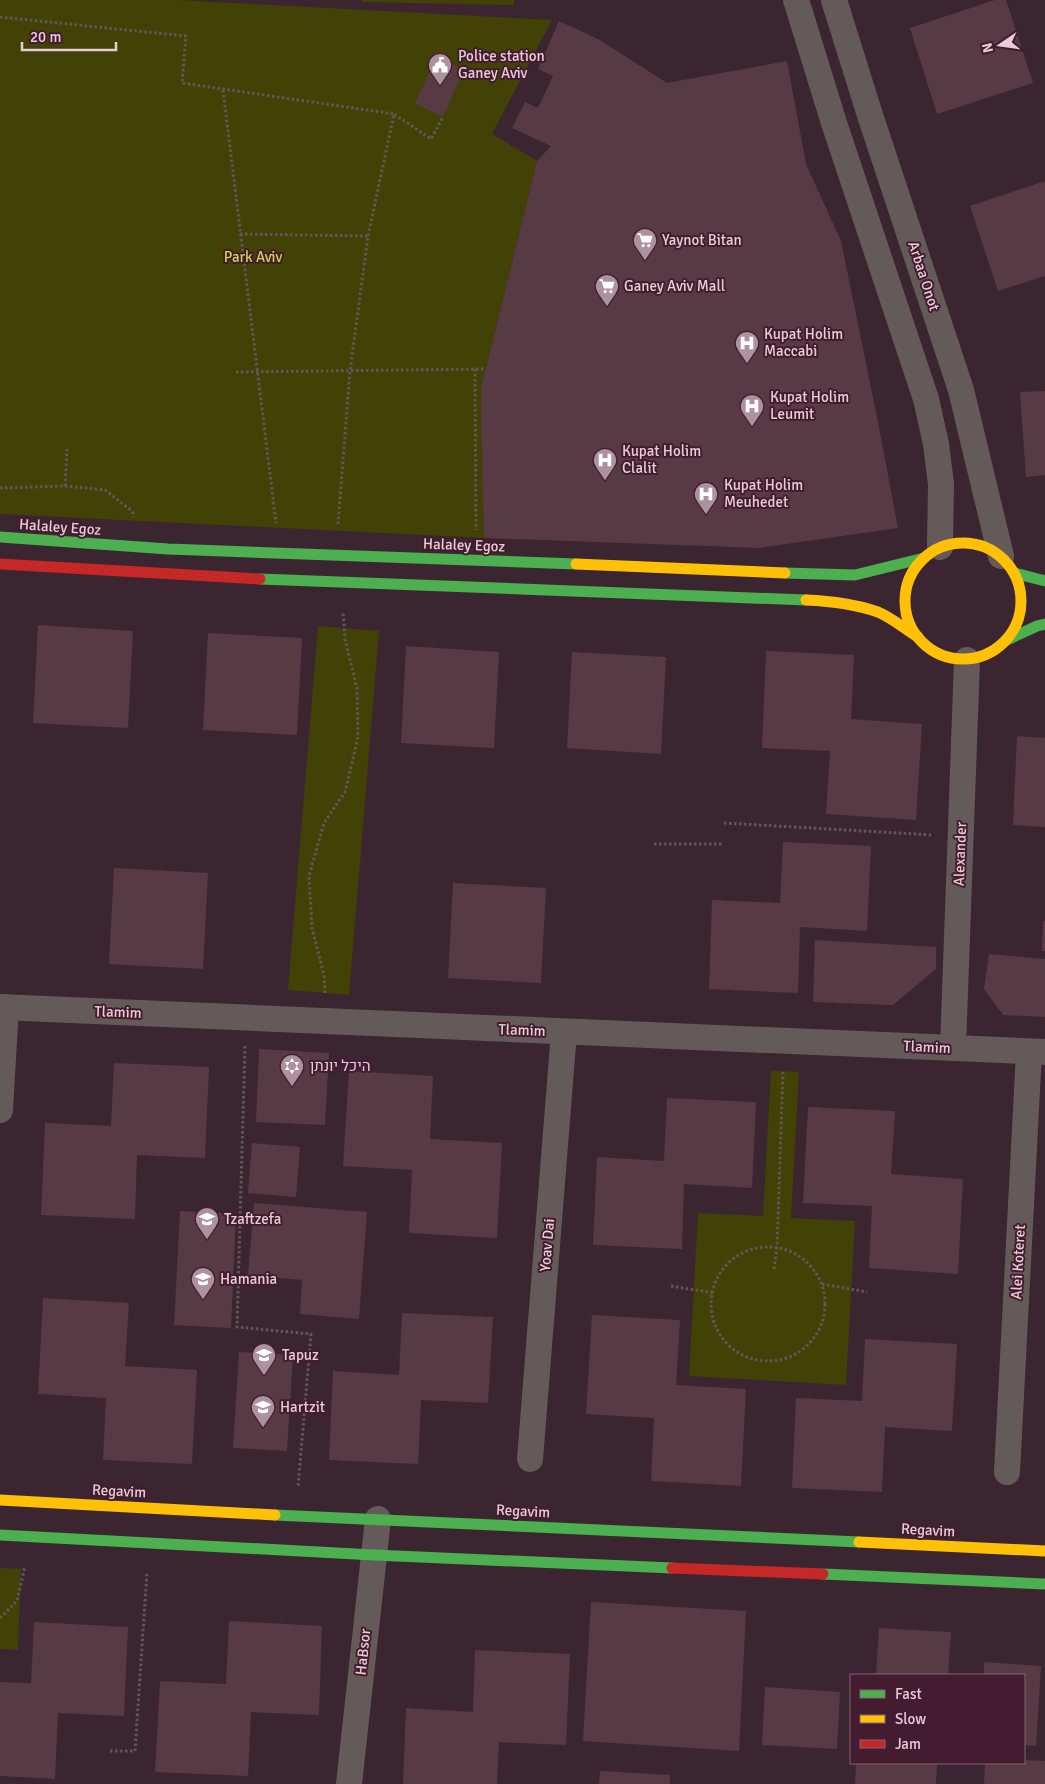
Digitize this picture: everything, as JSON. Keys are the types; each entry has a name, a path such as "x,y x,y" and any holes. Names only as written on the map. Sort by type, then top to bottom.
{"street":[{"path":"796,0 834,123 926,400 936,444 941,484 932,552"},
{"name":"Arbaa Onot","path":"834,0 961,390 1008,564"},
{"name":"Halaley Egoz","path":"0,537 145,548 280,554 336,554 827,575 855,575 932,552"},
{"path":"918,637 909,622 905,605 907,588 913,571 932,552 956,543 972,543 987,548 1008,564 1045,581"},
{"path":"0,564 340,583 827,600 858,606 880,613 918,637 933,651 950,658 967,660 985,656 1007,640 1045,624"},
{"path":"1007,640 1017,624 1021,608 1020,590 1008,564"},
{"name":"Alexander","path":"953,1048 967,660"},
{"path":"0,1110 3,1007"},
{"name":"Tlamim","path":"3,1007 1037,1052"},
{"name":"Yoav Dai","path":"530,1459 564,1032"},
{"name":"Alei Koteret","path":"1007,1472 1037,1052"},
{"name":"Regavim","path":"0,1500 296,1516 1045,1551"},
{"name":"HaBsor","path":"349,1784 378,1520"},
{"path":"0,1535 374,1555 1045,1584"}],"path":[{"path":"0,17 186,36 182,83 394,114 430,138 443,117"},
{"path":"223,90 280,554"},
{"path":"336,554 350,371 368,236 394,114"},
{"path":"240,234 368,236"},
{"path":"475,369 477,561"},
{"path":"236,372 486,369"},
{"path":"65,486 67,449"},
{"path":"0,488 65,486 105,490 132,511 145,548"},
{"path":"325,1021 324,975 312,928 309,876 324,823 345,792 358,736 357,688 345,639 340,583"},
{"path":"724,823 960,837"},
{"path":"654,844 723,844"},
{"path":"246,1018 237,1326 311,1334 296,1516"},
{"path":"774,1269 778,1248 784,1041"},
{"path":"767,1246 788,1250 797,1254 812,1267 822,1284 825,1304 820,1327 809,1343 793,1355 774,1361 758,1360 739,1353 724,1340 714,1323 711,1303 718,1275 731,1260 748,1250 767,1246"},
{"path":"822,1284 867,1292"},
{"path":"672,1286 714,1293"},
{"path":"0,1618 17,1601 32,1537"},
{"path":"110,1751 135,1751 149,1543"}],"green space":[{"name":"Park Aviv","path":"0,0 178,0 552,20 492,134 537,161 482,384 484,538 0,514"},
{"path":"362,0 514,0 514,5 362,2"},
{"path":"318,626 379,631 349,995 288,990"},
{"path":"771,1071 799,1072 791,1218 855,1221 846,1385 689,1376 698,1213 763,1216"},
{"path":"0,1568 21,1569 18,1650 0,1649"}],"building":[{"path":"995,0 1006,0 1033,83 937,114 910,28"},
{"name":"Ganey Aviv Mall","path":"559,21 600,40 667,83 787,61 806,164 841,241 898,528 759,548 484,538 482,384 537,161 551,146 512,128 525,102 538,108 553,76 538,69"},
{"name":"Police station Ganey Aviv","path":"436,59 464,69 443,117 415,103"},
{"path":"1045,181 1045,276 998,291 970,206"},
{"path":"1045,391 1045,475 1026,477 1020,392"},
{"path":"38,625 133,631 128,728 33,723"},
{"path":"208,633 302,638 297,735 203,730"},
{"path":"406,646 499,652 494,748 401,743"},
{"path":"766,651 854,655 851,719 922,724 916,820 826,814 830,751 762,748"},
{"path":"572,652 666,657 661,754 567,748"},
{"path":"1017,736 1045,738 1045,827 1013,825"},
{"path":"783,842 871,846 867,931 800,927 798,993 709,989 712,900 780,903"},
{"path":"114,868 208,873 203,969 109,964"},
{"path":"453,883 546,888 541,983 448,978"},
{"path":"1043,921 1045,921 1045,951 1042,951"},
{"path":"815,940 936,947 936,969 893,1005 813,1002"},
{"path":"989,954 1045,959 1045,1017 1003,1015 984,989"},
{"name":"היכל יונתן","path":"259,1049 329,1053 325,1125 256,1122"},
{"path":"114,1063 209,1067 205,1158 137,1155 135,1219 41,1215 45,1123 111,1126"},
{"path":"349,1071 433,1076 430,1139 502,1143 497,1238 409,1233 412,1170 343,1166"},
{"path":"667,1098 756,1102 752,1188 684,1184 682,1249 593,1245 597,1157 664,1161"},
{"path":"808,1107 895,1111 891,1174 963,1179 958,1274 869,1268 872,1206 803,1203"},
{"path":"252,1143 300,1147 296,1197 248,1193"},
{"path":"254,1203 367,1212 359,1319 300,1314 302,1280 248,1275"},
{"path":"180,1211 236,1214 231,1328 174,1325"},
{"path":"43,1298 129,1303 125,1366 197,1370 192,1464 103,1460 106,1398 38,1394"},
{"path":"402,1313 493,1317 488,1403 421,1400 418,1464 329,1460 333,1371 399,1375"},
{"path":"592,1315 680,1320 676,1385 746,1389 741,1486 651,1481 654,1418 586,1414"},
{"path":"865,1339 957,1344 952,1431 885,1427 882,1492 792,1488 796,1398 862,1401"},
{"path":"239,1352 293,1355 287,1451 233,1448"},
{"path":"591,1602 746,1611 739,1751 583,1741"},
{"path":"229,1621 322,1626 319,1715 251,1712 248,1776 155,1772 160,1681 226,1684"},
{"path":"34,1622 128,1627 124,1716 58,1713 55,1779 0,1776 0,1682 31,1683"},
{"path":"879,1628 951,1632 948,1674 876,1674"},
{"path":"475,1650 570,1654 566,1745 499,1742 497,1784 403,1784 406,1708 473,1712"},
{"path":"984,1662 1041,1666 1036,1746 1025,1745 1025,1674 984,1674"},
{"path":"765,1687 840,1692 837,1749 762,1745"},
{"path":"1025,1760 1045,1761 1045,1784 984,1784 985,1764 1025,1764"},
{"path":"856,1764 937,1764 936,1784 855,1784"},
{"path":"600,1771 670,1775 670,1784 599,1784"}],"traffic: fast":[{"path":"0,537 168,549 576,564"},
{"path":"785,573 855,575 924,558"},
{"path":"1014,573 1045,581"},
{"path":"260,579 806,600"},
{"path":"1007,640 1045,624"},
{"path":"275,1515 859,1542"},
{"path":"0,1535 374,1555 672,1568"},
{"path":"823,1574 1045,1584"}],"traffic: slow":[{"path":"963,543 985,547 1004,560 1017,579 1021,601 1017,623 1004,642 985,655 963,659 941,655 922,642 909,623 905,601 909,579 922,560 941,547 963,543"},
{"path":"576,564 785,573"},
{"path":"806,600 842,603 878,612 918,637"},
{"path":"0,1500 275,1515"},
{"path":"859,1542 1045,1551"}],"traffic: jam":[{"path":"0,564 260,579"},
{"path":"672,1568 823,1574"}],"place":[{"name":"Police station Ganey Aviv","path":"440,86"},
{"name":"Yaynot Bitan","path":"645,261"},
{"name":"Ganey Aviv Mall","path":"607,307"},
{"name":"Kupat Holim Maccabi","path":"747,364"},
{"name":"Kupat Holim Leumit","path":"752,427"},
{"name":"Kupat Holim Clalit","path":"605,481"},
{"name":"Kupat Holim Meuhedet","path":"706,515"},
{"name":"היכל יונתן","path":"292,1087"},
{"name":"Tzaftzefa","path":"207,1240"},
{"name":"Hamania","path":"203,1300"},
{"name":"Tapuz","path":"264,1376"},
{"name":"Hartzit","path":"263,1428"}]}
